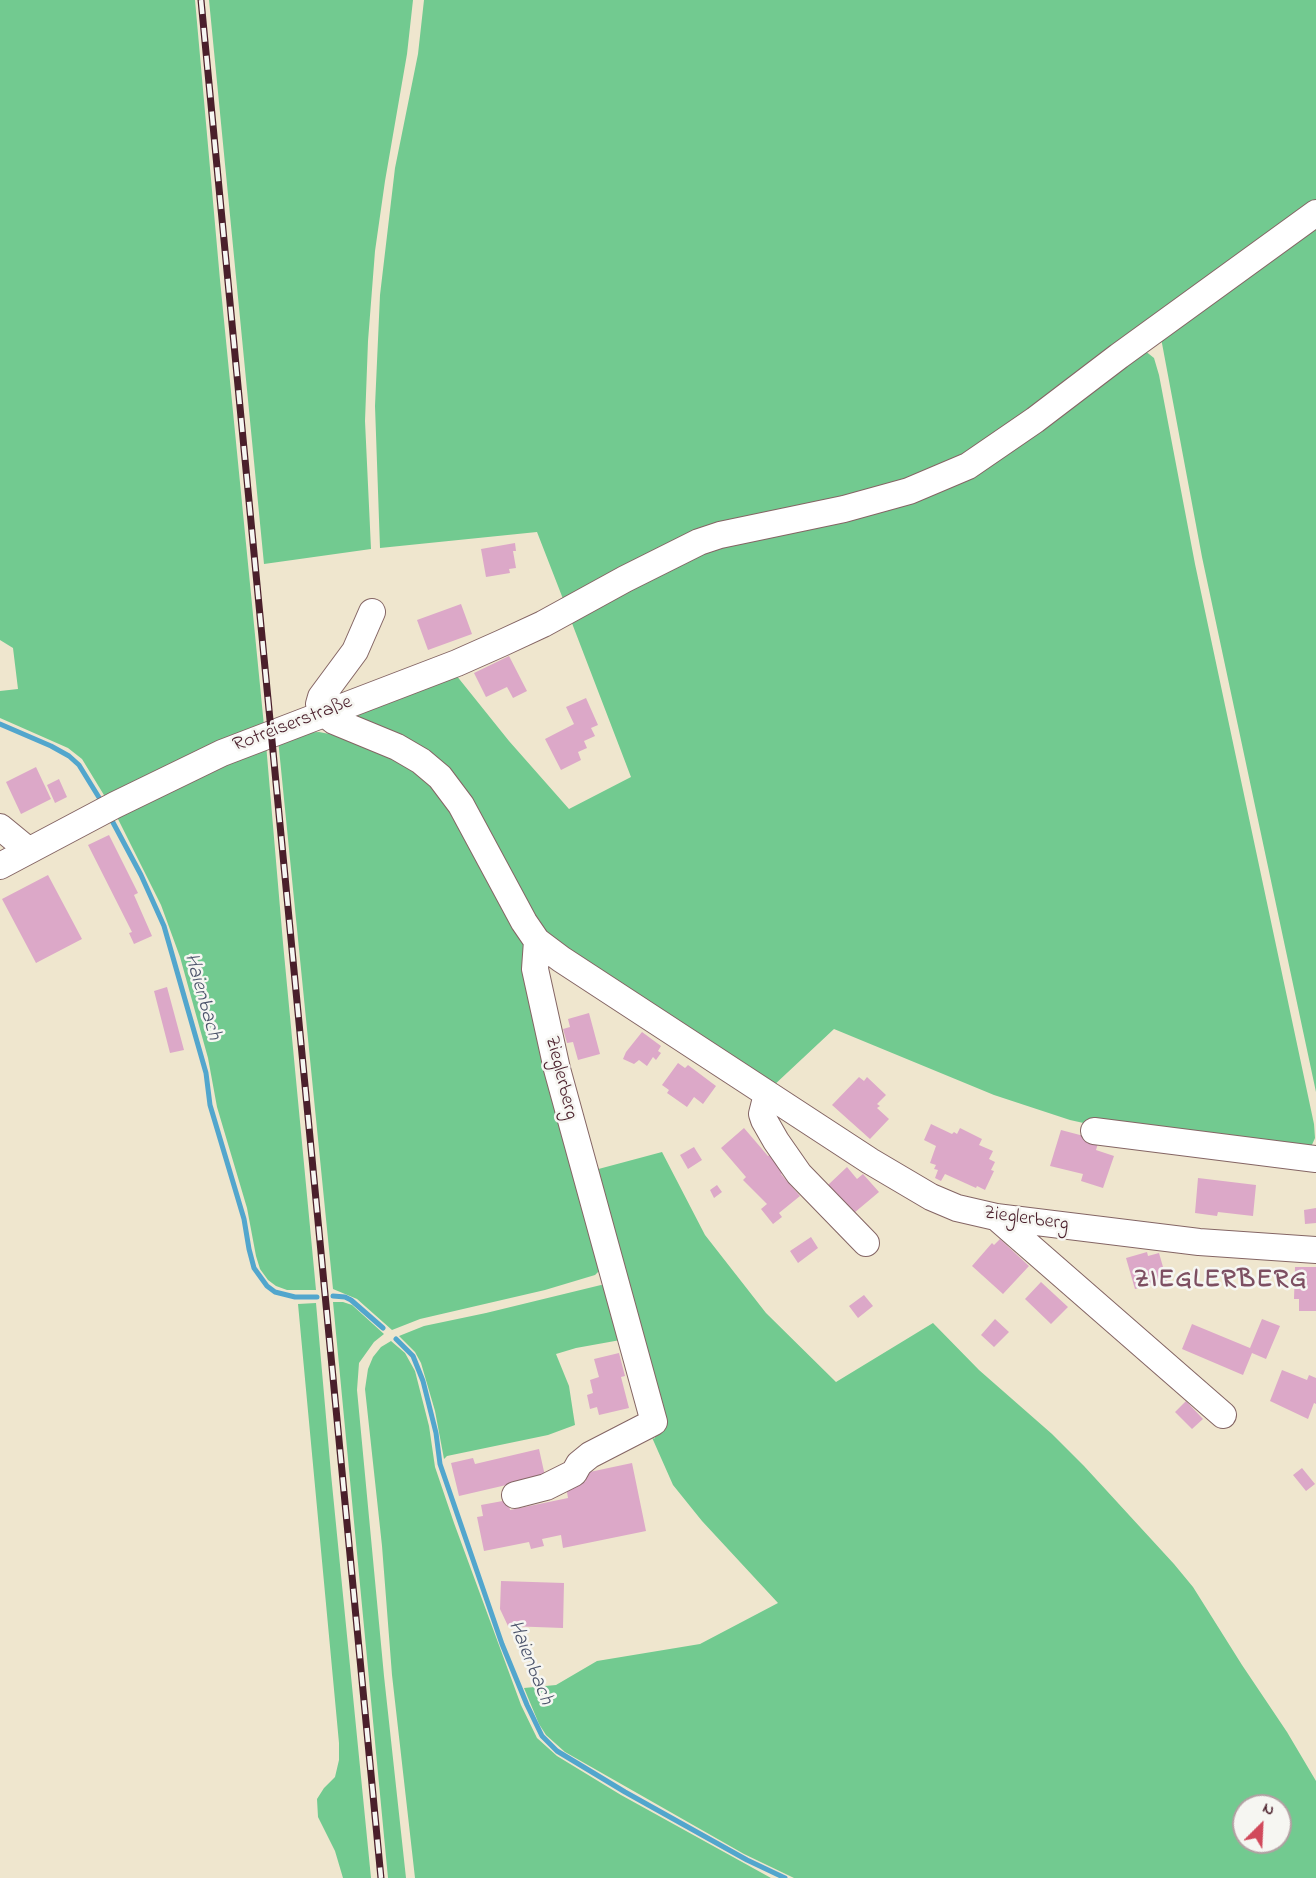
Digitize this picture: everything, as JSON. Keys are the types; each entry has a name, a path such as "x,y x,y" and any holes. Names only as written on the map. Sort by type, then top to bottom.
{"street":[{"name":"Rotreiserstraße","path":"0,866 106,810 222,753 457,663 564,613 625,579 699,543 720,535 909,492 968,466 1035,420 1316,213"},
{"path":"324,713 319,704 321,697 355,651 372,612"},
{"name":"Zieglerberg","path":"324,713 334,721 397,747 421,761 440,777 461,805 515,908 537,941 870,1161 931,1197 957,1208 996,1217 1199,1242 1316,1250"},
{"path":"0,827 28,850"},
{"name":"Zieglerberg","path":"515,1495 546,1487 574,1473 579,1464 590,1455 654,1422 557,1069 535,969 537,941"},
{"path":"767,1094 763,1106 764,1120 782,1150 815,1191 866,1243"},
{"path":"1094,1131 1316,1159"},
{"path":"996,1217 1223,1415"}],"green space":[{"path":"0,0 195,0 264,726 107,800 82,759 68,748 0,718 0,691 18,689 13,648 0,640"},
{"path":"209,0 413,0 407,54 375,251 368,341 365,421 371,549 264,564"},
{"path":"424,0 1316,0 1316,206 974,455 565,604 537,532 380,548 375,406 380,295 395,168 418,54"},
{"path":"1316,221 1316,1092 1202,557 1161,338"},
{"path":"1144,350 1154,358 1159,375 1195,564 1314,1124 1315,1138 1311,1147 1115,1130 1070,1120 994,1095 834,1029 772,1087 597,972 542,929 474,811 357,719 357,714 456,675 509,741 569,809 631,777 570,618 705,549 887,506"},
{"path":"319,732 355,739 433,780 517,928 526,952 604,1266 595,1275 545,1290 420,1319 392,1330 357,1299 333,1289 278,739 302,733"},
{"path":"266,744 316,1290 287,1290 276,1286 260,1269 247,1208 217,1107 208,1058 180,957 161,905 116,815"},
{"path":"662,1152 705,1235 766,1313 836,1382 933,1323 979,1370 1052,1434 1084,1466 1174,1564 1193,1587 1316,1781 1316,1878 794,1878 744,1854 565,1752 546,1735 524,1688 556,1685 597,1661 700,1644 778,1603 702,1521 673,1485 650,1433 654,1439 661,1427 591,1171"},
{"path":"601,1285 607,1286 626,1339 556,1354 569,1386 575,1425 548,1435 447,1456 444,1459 435,1411 421,1363 415,1352 399,1336 424,1326"},
{"path":"333,1302 352,1305 384,1334 374,1342 359,1363 357,1390 406,1878 388,1878"},
{"path":"316,1303 371,1878 343,1878 335,1851 318,1817 317,1799 335,1777 339,1760 339,1743 298,1304"},
{"path":"391,1341 405,1353 415,1371 429,1426 435,1467 521,1705 537,1738 557,1756 621,1795 771,1878 415,1878 392,1675 382,1546 365,1389 368,1369 373,1357 381,1347"}],"building":[{"path":"515,543 516,551 513,551 516,568 509,569 510,573 486,577 481,549"},
{"path":"461,604 472,634 428,650 417,620"},
{"path":"509,656 527,691 513,698 507,687 486,697 474,673"},
{"path":"586,698 598,725 591,728 595,736 584,741 587,748 578,752 581,760 561,770 545,739 574,724 566,707"},
{"path":"36,767 51,799 21,814 6,782"},
{"path":"59,779 67,797 55,803 47,785"},
{"path":"109,835 138,893 134,895 152,936 134,944 129,933 132,932 88,845"},
{"path":"48,875 82,939 36,963 2,899"},
{"path":"167,987 184,1050 170,1053 154,991"},
{"path":"589,1013 600,1054 578,1060 573,1042 567,1043 563,1029 570,1027 568,1019"},
{"path":"642,1032 661,1046 658,1051 661,1053 656,1060 653,1057 647,1066 639,1060 634,1064 623,1059"},
{"path":"678,1063 685,1068 688,1065 716,1086 703,1104 694,1097 687,1107 667,1093 669,1090 662,1085"},
{"path":"859,1077 864,1081 867,1077 886,1095 877,1104 880,1106 877,1108 889,1119 870,1139 832,1105"},
{"path":"931,1124 952,1134 954,1132 957,1134 960,1128 982,1139 979,1145 993,1151 989,1159 995,1162 991,1170 994,1171 985,1190 945,1174 941,1181 935,1178 938,1170 934,1169 936,1165 930,1163 936,1146 924,1140"},
{"path":"744,1128 768,1156 773,1153 787,1169 781,1174 800,1196 779,1213 782,1217 773,1224 761,1209 767,1204 743,1180 746,1177 721,1148"},
{"path":"1061,1130 1099,1140 1096,1150 1114,1156 1103,1188 1081,1181 1083,1174 1050,1166"},
{"path":"694,1147 702,1160 688,1169 680,1155"},
{"path":"847,1167 857,1179 863,1174 879,1192 854,1213 828,1185"},
{"path":"1198,1178 1256,1185 1253,1216 1218,1212 1217,1216 1195,1213"},
{"path":"717,1185 722,1192 714,1198 710,1190"},
{"path":"1316,1208 1316,1223 1305,1224 1304,1210"},
{"path":"811,1237 818,1248 798,1263 790,1251"},
{"path":"1000,1239 1029,1266 1003,1294 972,1266 992,1243 994,1245"},
{"path":"1147,1252 1148,1256 1159,1253 1167,1281 1135,1289 1126,1258"},
{"path":"1295,1267 1316,1267 1316,1311 1299,1311 1299,1299 1294,1299"},
{"path":"1041,1282 1068,1307 1051,1324 1025,1299"},
{"path":"864,1295 873,1306 858,1318 849,1306"},
{"path":"995,1319 1009,1332 994,1347 981,1335"},
{"path":"1262,1319 1280,1326 1266,1359 1252,1353 1243,1375 1182,1349 1192,1324 1250,1348"},
{"path":"619,1353 625,1376 621,1377 629,1408 599,1415 597,1407 590,1409 587,1395 593,1393 590,1380 599,1377 594,1359"},
{"path":"1282,1370 1307,1380 1309,1375 1316,1378 1316,1404 1314,1403 1308,1419 1270,1401"},
{"path":"1186,1401 1203,1419 1192,1429 1175,1412"},
{"path":"539,1449 545,1476 459,1496 451,1463 473,1458 475,1464"},
{"path":"632,1463 646,1531 563,1548 561,1535 542,1539 544,1546 531,1549 529,1542 484,1551 477,1517 483,1516 481,1505 508,1500 510,1510 568,1498 566,1486 586,1481 585,1473"},
{"path":"1302,1468 1315,1484 1306,1491 1293,1475"},
{"path":"501,1581 564,1583 563,1628 508,1626 500,1609"}],"waterway":[{"name":"Haienbach","path":"0,724 69,756 79,765 103,804"},
{"name":"Haienbach","path":"109,815 141,875 164,926 206,1073 210,1105 244,1219 254,1268 267,1286 275,1292 295,1297 317,1297"},
{"name":"Haienbach","path":"333,1296 351,1300 383,1328"},
{"name":"Haienbach","path":"396,1339 413,1356 423,1381 436,1433 440,1464 502,1644 542,1736 557,1751 625,1792 747,1860 785,1878"}],"railway":[{"path":"201,0 381,1878"}],"district":[{"name":"ZIEGLERBERG","path":"1221,1282"}]}
